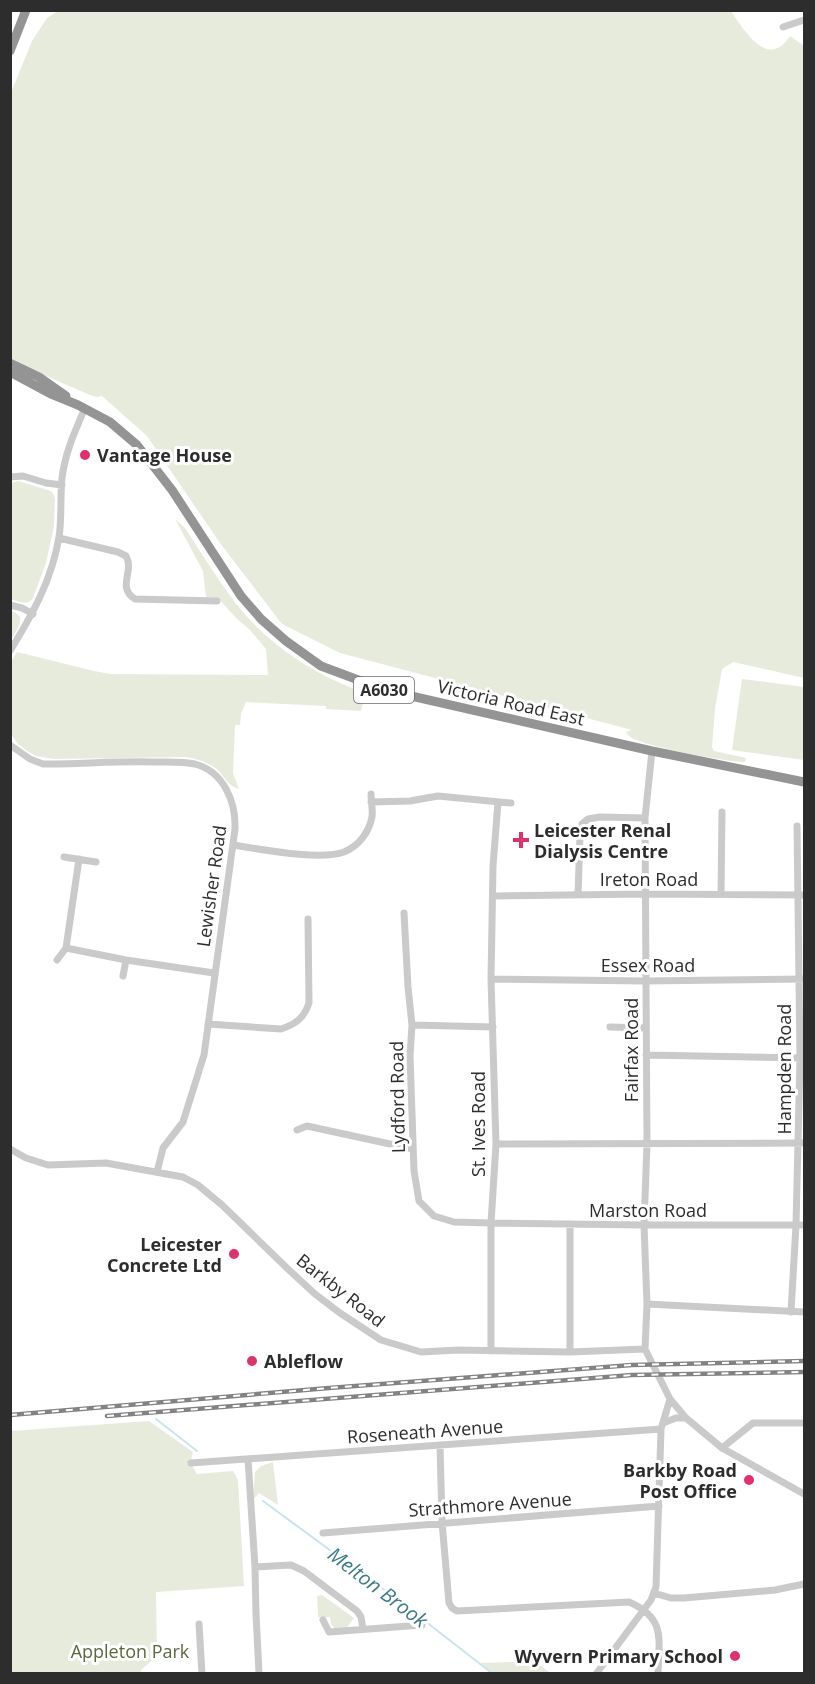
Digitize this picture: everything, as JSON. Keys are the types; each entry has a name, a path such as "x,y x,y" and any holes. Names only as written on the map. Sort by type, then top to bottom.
{"highway":[{"path":"10,51 26,10"},
{"name":"Victoria Road East","path":"10,363 39,377 81,406 110,422 137,445 172,490 241,596 261,619 286,641 321,666 385,690 652,751 804,782"},
{"name":"Victoria Road East","path":"10,372 51,394 81,406"}],"street":[{"path":"783,27 804,20"},
{"path":"10,651 33,614 45,587 59,538 62,485 68,452 81,406"},
{"path":"10,477 23,476 62,485"},
{"path":"59,538 126,556 129,563 125,584 127,592 135,600 217,602"},
{"path":"10,605 33,614"},
{"name":"Lewisher Road","path":"10,745 19,753 43,764 130,762 196,764 218,778 232,799 236,818 204,1055 187,1113 163,1148 157,1172"},
{"name":"Fairfax Road","path":"645,1349 647,1304 644,1225 646,1144 645,818 652,751"},
{"path":"233,845 300,855 334,855 344,852 362,840 369,828 372,815 371,798 410,801 438,796 511,803"},
{"name":"St. Ives Road","path":"491,1352 491,1223 496,1144 491,979 494,842 498,802"},
{"path":"721,894 722,812"},
{"path":"578,895 582,824 588,819 600,817 645,818"},
{"name":"Hampden Road","path":"791,1312 801,1143 801,895 797,826"},
{"path":"64,857 96,862"},
{"path":"57,960 66,948 79,859"},
{"name":"Ireton Road","path":"494,896 801,895"},
{"name":"Lydford Road","path":"404,913 412,1025 410,1056 414,1170 419,1201 434,1216 454,1222 491,1223"},
{"path":"208,1024 281,1029 300,1020 306,1013 309,1003 308,919"},
{"path":"66,948 126,960 214,973"},
{"path":"123,976 126,960"},
{"name":"Essex Road","path":"491,979 645,981 802,979"},
{"path":"412,1025 493,1027"},
{"path":"610,1027 646,1028"},
{"path":"646,1055 802,1058"},
{"path":"297,1130 307,1126 413,1149"},
{"path":"496,1144 801,1143"},
{"name":"Barkby Road","path":"10,1149 26,1158 48,1165 106,1163 183,1177 198,1185 222,1205 315,1294 381,1340 421,1352 458,1350 570,1352 645,1349"},
{"name":"Marston Road","path":"491,1223 804,1225"},
{"path":"570,1224 570,1352"},
{"path":"647,1304 804,1312"},
{"path":"645,1349 670,1399 686,1418 722,1448 804,1494"},
{"path":"596,1674 654,1593 657,1575 662,1426 670,1399"},
{"path":"662,1426 676,1418 686,1418"},
{"path":"722,1448 753,1423 804,1423"},
{"name":"Roseneath Avenue","path":"191,1463 662,1426"},
{"path":"440,1445 442,1522 449,1603 452,1608 457,1611 629,1602 643,1610 657,1626 659,1634 658,1674"},
{"path":"248,1459 259,1674"},
{"name":"Strathmore Avenue","path":"323,1533 659,1506"},
{"path":"255,1567 291,1565 304,1571 357,1611 362,1620 363,1629"},
{"path":"654,1593 671,1598 684,1598 775,1590 804,1584"},
{"path":"323,1620 330,1632 422,1625"},
{"path":"200,1623 202,1674"}],"green space":[{"path":"619,10 634,12 635,10 730,10 749,36 765,48 773,49 781,46 790,36 804,46 804,678 733,662 722,669 715,709 712,747 714,751 746,758 745,762 666,749 636,740 626,732 632,730 340,653 282,624 220,543 147,436 102,396 90,395 11,358 10,95 32,41 47,18 58,11"},
{"path":"18,481 48,490 55,498 54,526 46,563 33,598 26,603 11,599 11,483"},
{"path":"175,519 185,528 213,572 244,614 274,643 326,676 365,693 361,711 326,709 326,706 246,702 241,714 240,725 235,725 233,773 239,789 229,784 217,769 192,758 53,759 36,756 27,751 11,734 11,662 17,652 110,674 268,675 266,649 218,598 206,597 203,571"},
{"path":"11,611 19,616 20,624 11,640"},
{"path":"742,679 804,687 804,760 732,750"},
{"name":"Appleton Park","path":"149,1421 193,1452 192,1463 197,1474 233,1471 238,1480 244,1586 156,1592 157,1656 141,1670 141,1673 11,1673 11,1431"},
{"path":"273,1462 278,1505 259,1493 253,1500 255,1472 261,1466"},
{"path":"322,1595 354,1618 346,1629 334,1628 330,1617 320,1618 318,1616 317,1596"},
{"path":"534,1661 549,1672 493,1673 480,1663"}],"waterway":[{"name":"Melton Brook","path":"156,1419 197,1451"},
{"name":"Melton Brook","path":"263,1501 398,1600 493,1674"}],"railway":[{"path":"10,1415 632,1365 804,1361"},
{"path":"107,1416 632,1375 804,1372"}],"place":[{"name":"Vantage House","path":"85,455"},
{"name":"Leicester Renal Dialysis Centre","path":"521,840"},
{"name":"Leicester Concrete Ltd","path":"234,1254"},
{"name":"Ableflow","path":"252,1361"},
{"name":"Barkby Road Post Office","path":"749,1480"},
{"name":"Wyvern Primary School","path":"735,1656"}]}
